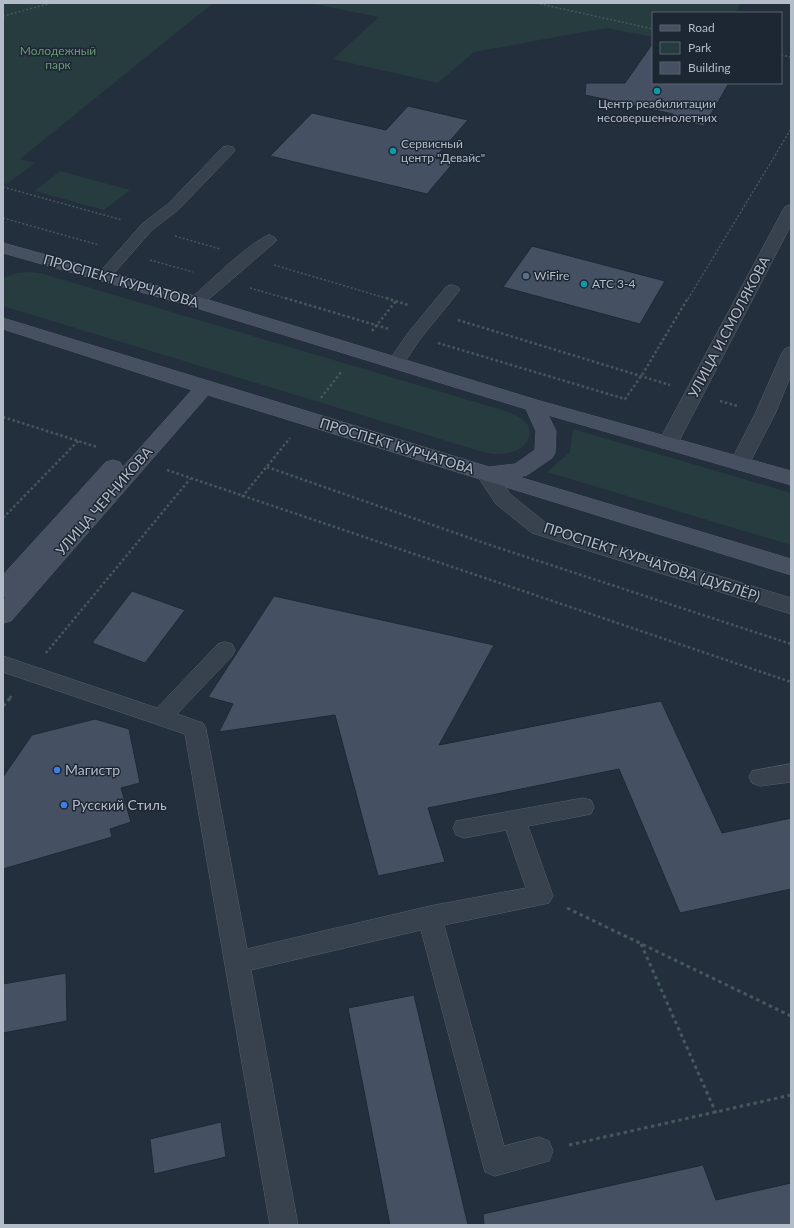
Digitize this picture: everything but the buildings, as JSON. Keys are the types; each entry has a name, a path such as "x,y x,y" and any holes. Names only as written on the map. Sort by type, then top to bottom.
{"main road":[{"name":"ПРОСПЕКТ КУРЧАТОВА","path":"3,248 196,302 533,405 791,478"},
{"path":"3,263 42,258"},
{"name":"ПРОСПЕКТ КУРЧАТОВА","path":"3,323 197,385 791,567"},
{"name":"УЛИЦА ЧЕРНИКОВА","path":"3,615 139,460 197,385"},
{"name":"УЛИЦА ЧЕРНИКОВА","path":"3,589 197,385"},
{"path":"486,474 520,470 545,453 546,431 533,405"}],"street":[{"name":"УЛИЦА И.СМОЛЯКОВА","path":"668,444 791,210"},
{"path":"740,463 765,414 791,353"},
{"name":"ПРОСПЕКТ КУРЧАТОВА (ДУБЛЁР)","path":"486,474 503,499 539,528 791,606"}],"lane":[{"path":"104,276 147,227 173,207 228,150"},
{"path":"196,302 247,257 269,240"},
{"path":"396,362 414,336 452,290"},
{"path":"161,717 225,650"},
{"path":"3,664 195,729 284,1225"},
{"path":"760,777 791,773"},
{"path":"464,828 583,807"},
{"path":"237,962 430,917 541,896 514,820"},
{"path":"430,917 495,1162 539,1151"}],"path":[{"path":"3,16 52,3"},
{"path":"536,3 652,30"},
{"path":"3,218 377,325 625,399 642,375 791,129"},
{"path":"3,187 147,227 396,301 642,375 694,394 765,414"},
{"path":"242,497 306,418 356,350 396,301"},
{"path":"3,417 79,440 3,518"},
{"path":"139,460 242,497 791,682"},
{"path":"267,467 487,544 791,644"},
{"path":"3,706 190,479"},
{"path":"541,896 791,1016"},
{"path":"640,943 716,1113"},
{"path":"539,1151 716,1113 791,1095"}],"green space":[{"name":"Молодежный парк","path":"3,3 213,3 20,159 35,163 7,184 3,183"},
{"path":"309,3 741,3 736,12 652,12 652,37 606,28 474,52 438,83 333,59 379,17"},
{"path":"60,171 130,190 104,210 35,191"},
{"path":"17,273 40,273 509,412 521,418 527,424 530,434 526,443 518,450 513,452 505,454 492,454 483,452 3,306 3,278"},
{"path":"573,429 791,493 791,545 547,472 570,452"}],"place":[{"name":"Центр реабилитации несовершеннолетних","path":"657,91"},
{"name":"Сервисный центр \"Девайс\"","path":"393,151"},
{"name":"WiFire","path":"526,276"},
{"name":"АТС 3-4","path":"584,284"},
{"name":"Магистр","path":"57,770"},
{"name":"Русский Стиль","path":"64,805"}]}
